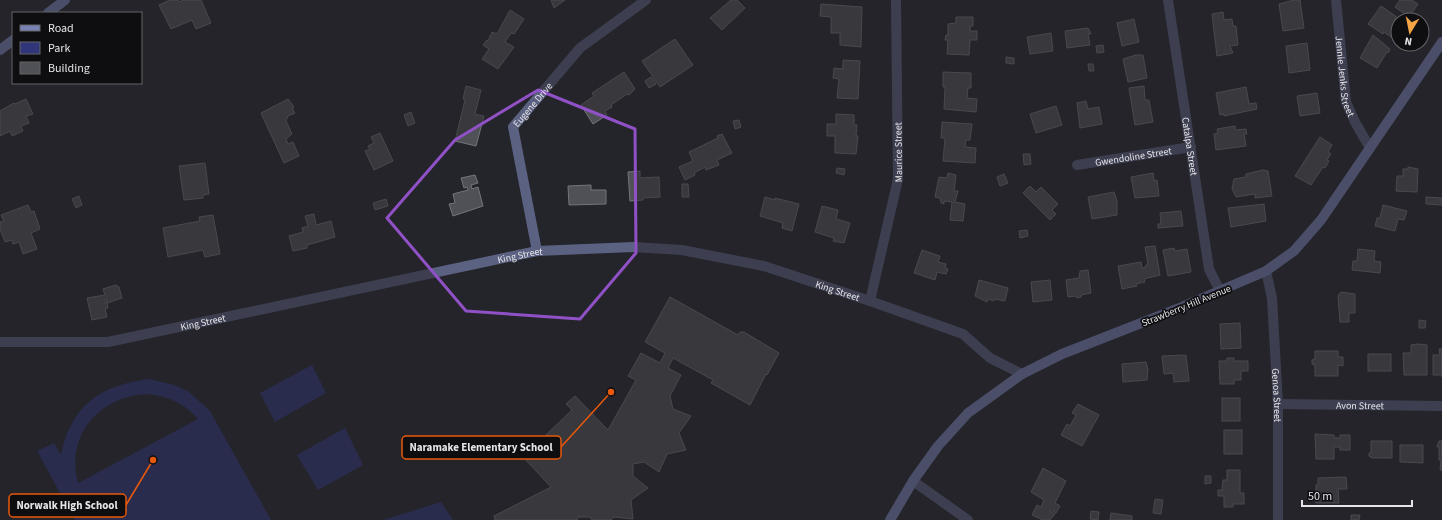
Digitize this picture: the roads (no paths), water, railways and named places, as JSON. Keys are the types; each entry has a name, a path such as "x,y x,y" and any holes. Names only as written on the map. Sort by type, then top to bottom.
{"main road":[{"path":"49,12 60,2"},
{"path":"0,50 12,41"},
{"name":"Strawberry Hill Avenue","path":"890,520 912,482 938,446 968,413 1022,374 1062,354 1266,271 1294,250 1321,220 1442,42"}],"street":[{"name":"Eugene Drive","path":"537,251 513,127 580,48 646,0"},
{"name":"Maurice Street","path":"870,300 898,179 896,0"},
{"name":"Catalpa Street","path":"1168,0 1209,269 1220,291"},
{"name":"Jennie Jenks Street","path":"1336,0 1346,102 1355,122 1370,148"},
{"name":"Gwendoline Street","path":"1077,165 1191,147"},
{"name":"King Street","path":"0,342 108,342 537,251 633,247 682,250 764,266 870,300 963,334 990,358 1022,374"},
{"name":"Genoa Street","path":"1266,271 1272,298 1278,404 1278,520"},
{"name":"Avon Street","path":"1278,404 1442,406"},
{"path":"912,482 968,520"}],"place":[{"name":"Naramake Elementary School","path":"611,392"},
{"name":"Norwalk High School","path":"153,460"}]}
